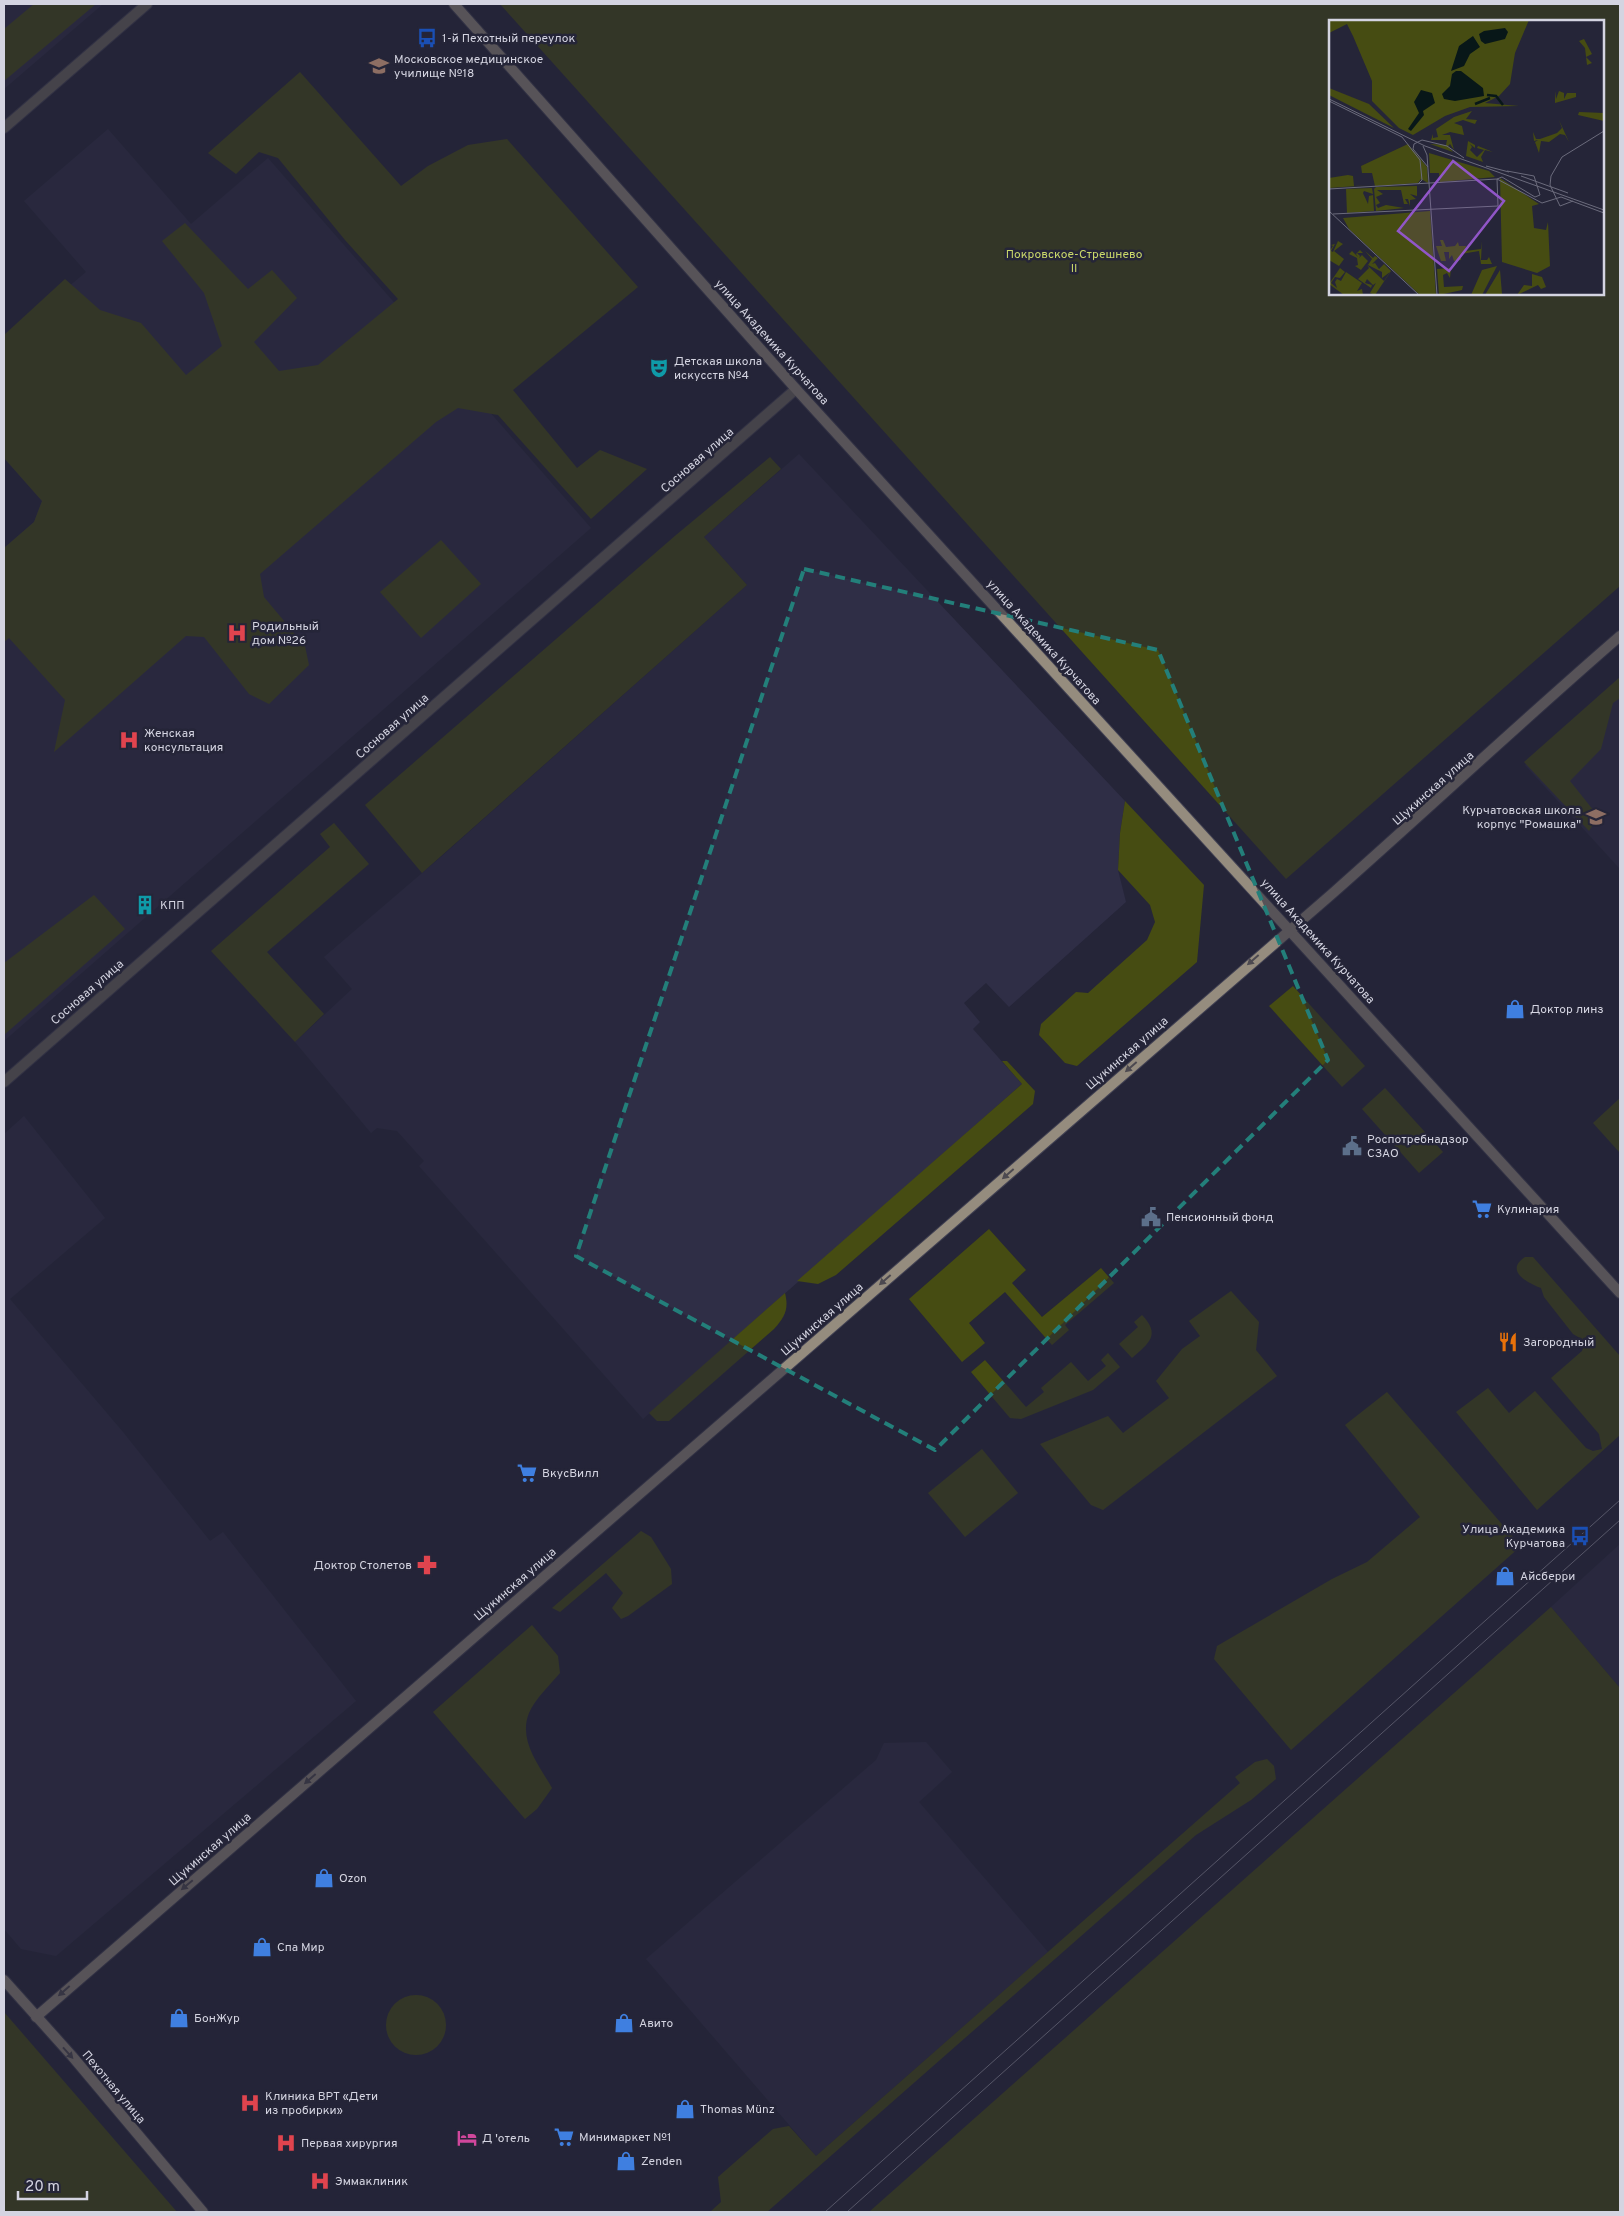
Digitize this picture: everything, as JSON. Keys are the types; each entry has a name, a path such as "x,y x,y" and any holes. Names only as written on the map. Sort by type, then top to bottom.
{"main road":[{"name":"улица Академика Курчатова","path":"454,4 796,389 1620,1293"},
{"name":"Щукинская улица","path":"36,2017 1446,793 1537,708 1620,636"},
{"name":"Пехотная улица","path":"4,1980 72,2056 203,2212"}],"street":[{"path":"4,128 147,4"},
{"name":"Сосновая улица","path":"4,1082 796,389"}],"highlighted area":[{"path":"804,569 1158,650 1328,1060 935,1450 576,1256"}],"shaded area":[{"path":"4,4 103,4 4,89"},
{"name":"Родильный дом №26","path":"108,129 191,224 268,158 591,528 4,1041 4,548 34,522 42,501 4,458 4,341 86,272 24,201"},
{"path":"799,454 1125,801 1120,833 1118,870 1126,902 1009,1007 986,983 964,1003 980,1022 973,1029 1022,1084 643,1419 419,1166 424,1161 397,1131 377,1128 371,1133 295,1042 352,989 324,957 442,856 747,585 704,537"},
{"name":"Курчатовская школа корпус \"Ромашка\"","path":"1620,682 1620,869 1525,765"},
{"path":"24,1116 105,1218 10,1299 123,1432 210,1541 223,1532 356,1701 56,1956 21,1949 4,1929 4,1134"},
{"path":"1620,1544 1620,1688 1551,1607"},
{"path":"926,1742 952,1772 919,1802 1048,1952 816,2156 646,1959 876,1760 884,1743"}],"green space":[{"path":"34,4 96,4 4,81 4,29"},
{"name":"Покровское-Стрешнево II","path":"500,4 1620,4 1620,586 1286,879"},
{"path":"300,72 401,186 428,166 468,145 507,139 638,287 513,390 577,468 600,450 647,469 591,519 498,415 458,408 436,422 260,574 264,597 305,646 309,665 269,704 249,694 204,637 186,636 54,752 65,700 9,638 4,642 4,548 34,522 42,501 4,458 4,335 65,279 100,310 141,323 186,375 222,346 204,293 162,241 185,223 248,289 272,270 297,298 254,342 279,371 318,365 398,299 345,240 278,158 259,152 236,174 208,153"},
{"path":"770,457 781,469 704,537 747,585 422,873 365,805 676,535"},
{"path":"441,540 481,584 421,638 380,592"},
{"path":"1620,677 1620,698 1613,703 1601,749 1570,781 1598,816 1589,831 1524,762"},
{"path":"1125,801 1204,885 1197,962 1077,1066 1065,1063 1039,1035 1041,1024 1076,992 1088,993 1147,940 1155,922 1150,905 1118,870 1120,833"},
{"path":"334,823 369,864 267,952 324,1014 295,1042 211,951 330,847 320,834"},
{"path":"94,895 125,929 4,1035 4,963"},
{"path":"1293,986 1365,1066 1342,1087 1269,1006"},
{"path":"1002,1061 1007,1061 1035,1091 1033,1104 836,1275 818,1284 797,1281 1022,1084"},
{"path":"1385,1088 1443,1152 1419,1173 1362,1109"},
{"path":"1620,1098 1620,1153 1593,1123"},
{"path":"989,1229 1026,1270 1012,1283 1042,1317 1101,1268 1114,1283 1065,1325 1069,1330 1052,1345 1005,1292 969,1323 985,1343 962,1362 909,1299"},
{"path":"1525,1257 1533,1257 1620,1356 1620,1435 1537,1510 1456,1412 1488,1388 1509,1413 1535,1391 1586,1448 1593,1451 1602,1449 1599,1434 1551,1378 1582,1351 1585,1341 1573,1334 1544,1297 1541,1288 1525,1280 1517,1272 1519,1262"},
{"path":"1231,1291 1259,1322 1256,1350 1277,1376 1103,1510 1091,1505 1040,1444 1108,1416 1123,1433 1169,1398 1156,1381 1182,1349 1200,1336 1189,1321"},
{"path":"785,1293 787,1304 785,1312 781,1321 774,1329 669,1421 657,1421 649,1413"},
{"path":"1142,1315 1148,1322 1152,1333 1148,1343 1132,1358 1119,1344 1138,1327 1134,1322"},
{"path":"1108,1353 1120,1367 1093,1390 1021,1419 1010,1418 971,1372 985,1360 1026,1407 1044,1392 1041,1388 1071,1362 1088,1381 1106,1366 1101,1360"},
{"path":"1387,1392 1521,1546 1291,1750 1214,1659 1217,1646 1332,1579 1367,1562 1420,1517 1345,1425"},
{"path":"982,1449 1018,1493 965,1537 928,1493"},
{"path":"641,1531 651,1537 671,1569 672,1584 621,1619 612,1608 623,1593 606,1573 560,1612 552,1608"},
{"path":"1551,1607 1620,1688 1620,2212 869,2212"},
{"path":"532,1625 558,1656 560,1673 535,1703 526,1723 528,1743 552,1788 537,1809 525,1819 433,1712"},
{"path":"1267,1759 1274,1766 1276,1779 1251,1800 1196,1835 767,2212 710,2212 721,2202 718,2177 773,2129 789,2126 816,2156 1240,1783 1235,1777 1255,1762"},
{"path":"416,1995 433,2000 441,2008 446,2025 441,2042 433,2050 416,2055 399,2050 391,2042 386,2025 391,2008 399,2000"},
{"path":"4,2012 177,2212 4,2212"}],"tram line":[{"path":"825,2212 1620,1500"},
{"path":"847,2212 1620,1520"}],"place":[{"name":"1-й Пехотный переулок","path":"427,38"},
{"name":"Московское медицинское училище №18","path":"379,66"},
{"name":"Детская школа искусств №4","path":"659,368"},
{"name":"Родильный дом №26","path":"237,633"},
{"name":"Женская консультация","path":"129,740"},
{"name":"Курчатовская школа корпус \"Ромашка\"","path":"1596,817"},
{"name":"КПП","path":"145,905"},
{"name":"Доктор линз","path":"1515,1009"},
{"name":"Роспотребнадзор СЗАО","path":"1352,1146"},
{"name":"Кулинария","path":"1482,1209"},
{"name":"Пенсионный фонд","path":"1151,1217"},
{"name":"Загородный","path":"1508,1342"},
{"name":"ВкусВилл","path":"527,1473"},
{"name":"Улица Академика Курчатова","path":"1580,1536"},
{"name":"Доктор Столетов","path":"427,1565"},
{"name":"Айсберри","path":"1505,1576"},
{"name":"Ozon","path":"324,1878"},
{"name":"Спа Мир","path":"262,1947"},
{"name":"БонЖур","path":"179,2018"},
{"name":"Авито","path":"624,2023"},
{"name":"Клиника ВРТ «Дети из пробирки»","path":"250,2103"},
{"name":"Thomas Münz","path":"685,2109"},
{"name":"Минимаркет №1","path":"564,2137"},
{"name":"Д 'отель","path":"467,2138"},
{"name":"Первая хирургия","path":"286,2143"},
{"name":"Zenden","path":"626,2161"},
{"name":"Эммаклиник","path":"320,2181"}]}
